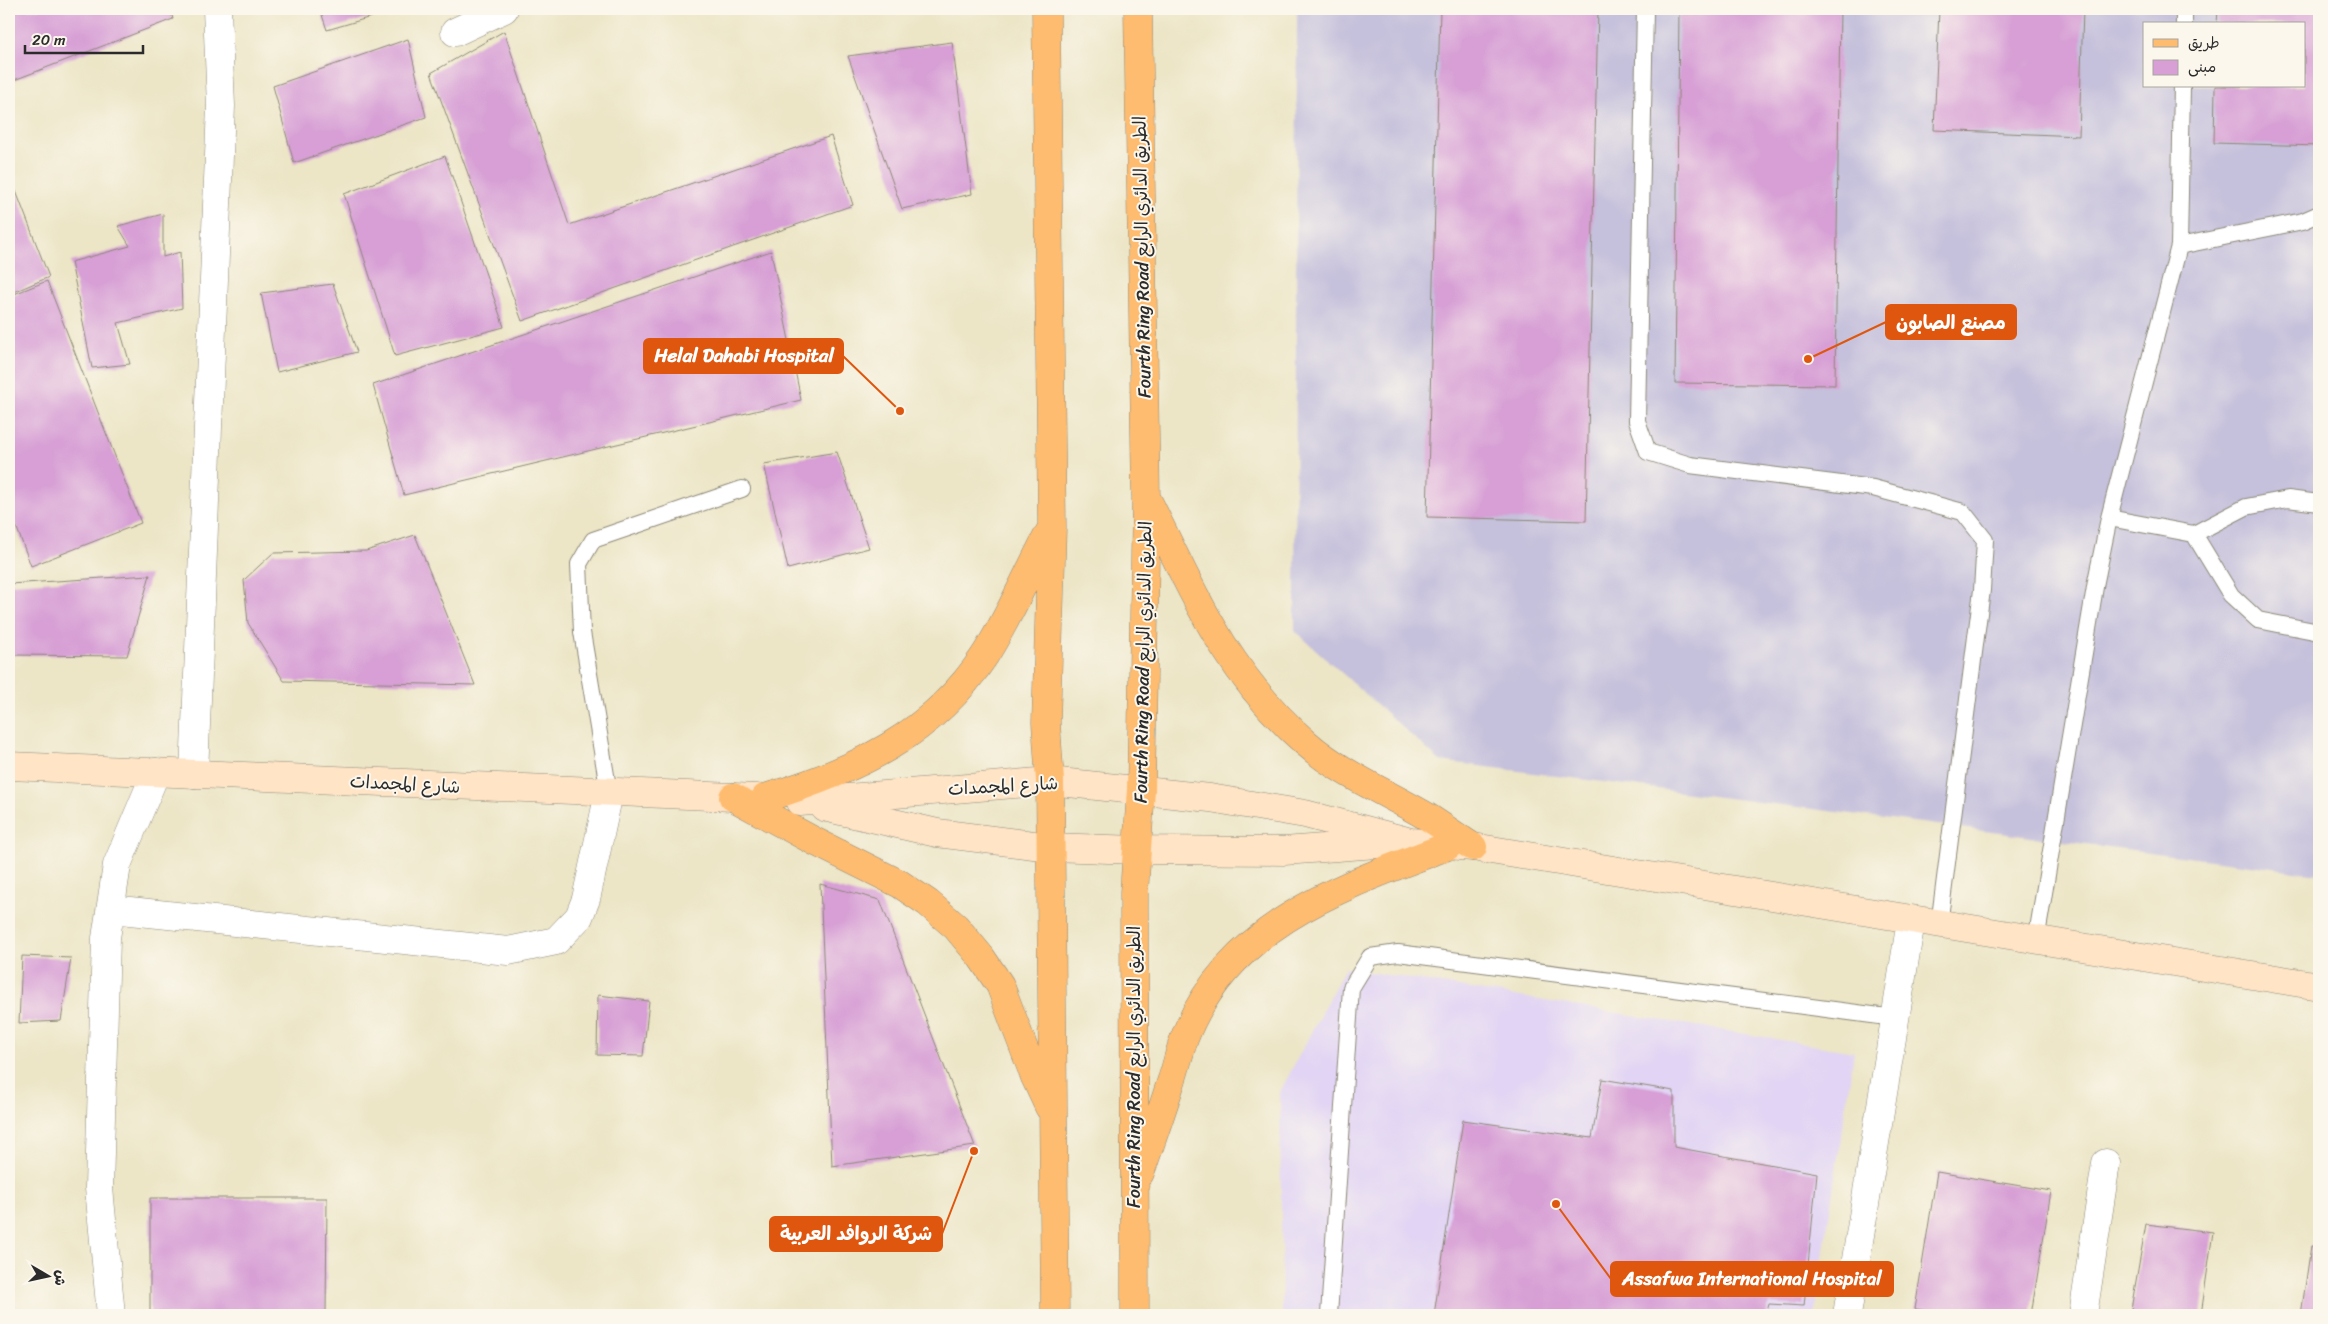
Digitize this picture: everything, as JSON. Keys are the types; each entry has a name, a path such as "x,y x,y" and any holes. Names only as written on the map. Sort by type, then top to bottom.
{"main road":[{"path":"1046,9 1052,527 1046,723 1050,781 1054,1315"},
{"name":"Fourth Ring Road الطريق الدائري الرابع","path":"1135,1315 1133,1195 1134,893 1141,790 1146,498 1138,9"},
{"path":"1133,1195 1184,1038 1202,1003 1226,966 1253,942 1308,904 1357,881 1460,847 1427,817 1358,778 1306,744 1262,700 1219,642 1194,598 1146,498"},
{"path":"765,798 843,772 906,736 941,708 967,680 985,654 1052,527"},
{"name":"شارع المجمدات","path":"9,768 156,772 608,793 765,798 800,802 937,833 1050,847 1284,851 1411,842"},
{"name":"شارع المجمدات","path":"800,802 1050,781 1141,790 1305,814 1411,842 1460,847 2319,986"},
{"path":"733,797 816,842 900,884 928,903 956,927 981,957 1000,985 1034,1075 1054,1118"}],"street":[{"path":"194,774 221,106 217,9"},
{"path":"455,32 504,9"},
{"path":"111,1315 99,1188 106,938 116,865 156,772"},
{"path":"111,909 508,951 556,941 579,917 586,899 608,793"},
{"path":"1847,1315 1912,921"},
{"path":"2083,1315 2106,1163"}],"lane":[{"path":"1644,9 1637,421 1648,452 1690,465 1873,488 1963,512 1985,540 1982,590 1939,925"},
{"path":"2184,9 2184,22"},
{"path":"2036,940 2093,599 2109,518 2179,246 2182,88"},
{"path":"2179,246 2303,221 2319,214"},
{"path":"608,793 582,632 580,564 593,540 742,490"},
{"path":"2109,518 2194,534 2246,507 2288,499 2319,504"},
{"path":"2194,534 2231,595 2258,620 2319,632"},
{"path":"1329,1315 1351,988 1370,957 1398,953 1895,1018"}],"shaded area":[{"path":"1297,9 2319,9 2319,874 1440,761 1295,631"},
{"path":"1345,968 1854,1052 1814,1315 1282,1315 1280,1092"}],"building":[{"path":"9,9 170,9 173,19 9,82"},
{"path":"320,9 398,9 327,30"},
{"path":"1440,9 1598,9 1586,521 1427,517"},
{"path":"1679,9 1840,9 1835,385 1675,383"},
{"path":"1939,9 2083,9 2079,136 1934,130"},
{"path":"2218,9 2319,9 2319,146 2214,143 2215,88 2306,88 2306,22 2217,22"},
{"path":"504,31 569,225 831,136 853,205 522,321 431,73"},
{"path":"408,39 426,117 294,163 273,86"},
{"path":"952,42 972,194 902,209 848,56"},
{"path":"445,156 504,327 395,356 344,194"},
{"path":"9,173 49,277 9,294"},
{"path":"163,214 163,257 180,252 182,308 118,323 130,364 92,368 71,262 130,246 118,226"},
{"path":"771,251 801,400 404,495 373,385"},
{"path":"47,281 141,523 31,566 9,507 9,296"},
{"path":"333,284 357,352 277,372 261,293"},
{"path":"837,452 869,548 788,569 764,464"},
{"path":"415,535 475,685 284,681 248,623 244,580 273,553 366,551"},
{"path":"150,575 127,656 9,655 9,584"},
{"path":"820,884 880,900 975,1146 832,1166"},
{"path":"22,956 71,958 61,1021 19,1023"},
{"path":"598,995 649,1001 643,1056 597,1055"},
{"path":"1602,1079 1674,1091 1674,1147 1817,1173 1804,1306 1769,1304 1766,1315 1434,1315 1463,1120 1592,1138"},
{"path":"1937,1172 2051,1191 2031,1315 1952,1315 1915,1309"},
{"path":"150,1198 327,1198 326,1315 150,1315"},
{"path":"2146,1224 2213,1232 2201,1315 2130,1315"},
{"path":"2311,1246 2319,1247 2319,1315 2301,1315"}],"place":[{"name":"مصنع الصابون","path":"1808,359"},
{"name":"Helal Dahabi Hospital","path":"900,411"},
{"name":"شركة الروافد العربية","path":"974,1151"},
{"name":"Assafwa International Hospital","path":"1556,1204"}]}
